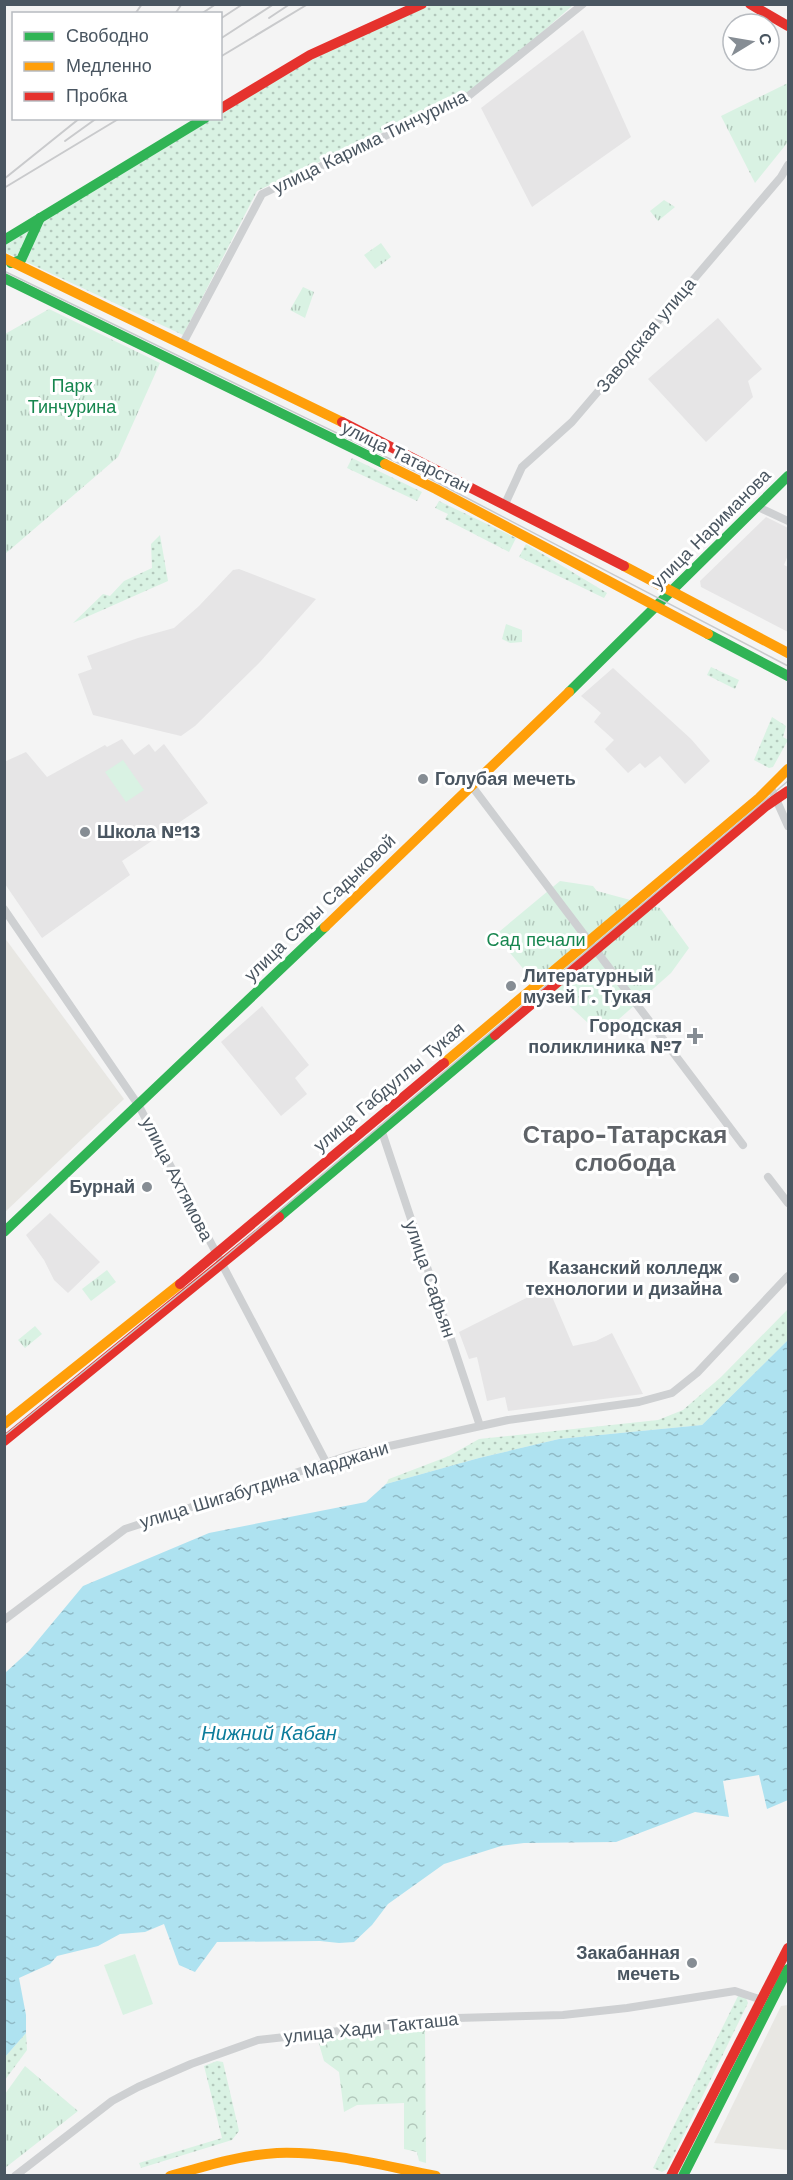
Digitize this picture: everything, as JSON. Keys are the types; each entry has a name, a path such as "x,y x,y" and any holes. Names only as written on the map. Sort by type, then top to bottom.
{"main road":[{"path":"222,108 310,56 422,4"},
{"path":"750,4 789,26"},
{"path":"4,240 202,120"},
{"path":"8,262 21,260 40,218"},
{"name":"улица Татарстан","path":"8,262 293,397 789,652"},
{"name":"улица Татарстан","path":"4,278 436,489 789,676"},
{"path":"174,362 182,345"},
{"name":"улица Нариманова","path":"658,606 789,476"},
{"name":"улица Сары Садыковой","path":"4,1232 139,1106 658,606"},
{"name":"улица Габдуллы Тукая","path":"4,1441 222,1265 381,1131 771,788 777,779 789,769"},
{"name":"улица Габдуллы Тукая","path":"4,1424 216,1255 377,1118 776,799 789,791"},
{"path":"671,2175 789,1948"},
{"path":"683,2175 789,1969"},
{"path":"170,2175 235,2158 291,2153 347,2159 436,2175"}],"street":[{"name":"улица Карима Тинчурина","path":"182,345 262,194 466,98 583,4"},
{"name":"Заводская улица","path":"505,504 522,467 572,422 789,165"},
{"path":"758,507 789,521"},
{"path":"471,785 743,1145"},
{"path":"771,788 789,826"},
{"name":"улица Ахтямова","path":"4,909 139,1106 326,1462"},
{"name":"улица Сафьян","path":"377,1118 480,1426"},
{"path":"768,1177 789,1203"},
{"name":"улица Шигабутдина Марджани","path":"4,1620 125,1529 353,1454 508,1420 639,1402 672,1393 697,1373 789,1276"},
{"name":"улица Хади Такташа","path":"15,2175 112,2101 181,2068 258,2040 457,2018 562,2015 735,1991 762,2000"}],"shaded area":[{"path":"583,30 631,137 532,207 481,108"},
{"path":"718,318 762,369 748,381 753,397 706,442 648,379"},
{"path":"766,517 788,528 788,555 784,565 788,567 788,632 701,587 700,581"},
{"path":"239,569 316,599 260,662 195,726 181,736 93,715 78,674 92,669 87,656 174,628 199,606 233,570"},
{"path":"613,668 691,739 710,761 685,784 660,756 645,768 640,763 628,773 605,749 614,740 594,722 601,713 581,696"},
{"name":"Школа №13","path":"122,739 134,755 149,744 155,752 164,744 208,803 122,861 130,875 42,938 5,884 4,762 26,752 47,777 105,745 107,747"},
{"path":"4,937 124,1099 5,1212 4,1212"},
{"path":"262,1006 309,1065 295,1078 307,1094 281,1116 221,1042"},
{"path":"50,1213 100,1262 68,1293 54,1280 44,1260 26,1235"},
{"path":"548,1287 573,1346 596,1341 612,1333 643,1394 508,1411 505,1397 487,1401 477,1357 469,1359 459,1332"},
{"path":"788,2005 788,2150 714,2143 781,2006"}],"green space":[{"path":"431,5 573,5 481,86 257,191 183,335 5,252 5,244 210,120 222,120 222,112 311,58"},
{"path":"788,83 788,142 755,183 721,116"},
{"path":"664,200 675,207 658,221 650,211"},
{"path":"381,243 391,257 375,269 364,255"},
{"path":"303,287 314,292 305,318 290,310"},
{"name":"Парк Тинчурина","path":"49,309 160,363 118,457 5,554 5,334"},
{"path":"352,458 422,492 417,501 347,468"},
{"path":"439,501 516,538 509,552 445,519 448,514 435,508"},
{"path":"160,535 168,581 73,623 103,594 110,596 124,581 152,568 151,544"},
{"path":"526,544 607,593 604,598 519,557"},
{"path":"506,624 522,630 522,642 510,643 502,639"},
{"path":"711,667 739,680 735,689 707,675"},
{"path":"772,717 786,726 783,737 788,740 773,767 769,768 754,760"},
{"path":"123,760 144,790 126,802 105,772"},
{"name":"Сад печали","path":"560,881 593,886 597,891 660,908 689,948 671,973 601,1035 536,975 531,978 494,936"},
{"path":"107,1270 116,1282 91,1301 82,1289"},
{"path":"788,1309 788,1340 702,1425 559,1439 386,1484 389,1479 449,1456 479,1439 658,1420 683,1410 721,1377"},
{"path":"35,1326 42,1334 25,1348 18,1340"},
{"path":"135,1954 153,2004 123,2015 104,1965"},
{"path":"739,1994 746,1998 748,2003 667,2169 662,2172 653,2168"},
{"path":"425,2026 426,2163 419,2161 417,2152 404,2149 404,2103 357,2105 344,2112 339,2072 324,2061 317,2037"},
{"path":"26,2033 27,2050 5,2080 5,2057"},
{"path":"217,2061 223,2062 239,2131 232,2140 141,2168 139,2163 222,2138 204,2066"},
{"path":"25,2066 78,2111 5,2168 5,2094"}],"water":[{"name":"Нижний Кабан","path":"788,1340 788,1800 767,1809 759,1775 723,1781 729,1817 695,1812 616,1842 524,1843 501,1846 444,1864 388,1904 372,1925 354,1942 217,1942 195,1972 179,1965 164,1924 145,1932 120,1934 98,1946 57,1956 50,1964 19,1978 26,2015 26,2033 5,2057 5,1673 29,1651 83,1586 209,1533 366,1502 386,1484 479,1458 559,1439 702,1425"}],"tram line":[{"path":"4,271 423,475 788,666"},
{"path":"4,1436 220,1261 788,781"}],"railway":[{"path":"136,12 142,4"},
{"path":"204,12 216,4"},
{"path":"222,18 243,4"},
{"path":"222,38 274,4"},
{"path":"269,18 290,4"},
{"path":"222,56 308,4"},
{"path":"176,12 181,5"},
{"path":"4,179 78,120"},
{"path":"65,141 94,120"},
{"path":"4,188 117,120"}],"traffic: fast":[{"path":"4,240 202,120"},
{"path":"11,263 21,260 40,218"},
{"path":"4,278 385,464"},
{"path":"569,692 788,476"},
{"path":"708,634 788,676"},
{"path":"4,1232 325,927"},
{"path":"279,1217 495,1035"},
{"path":"683,2176 788,1969"}],"traffic: slow":[{"path":"4,258 342,422"},
{"path":"385,464 708,634"},
{"path":"624,566 788,653"},
{"path":"325,927 569,692"},
{"path":"444,1063 759,798 788,769"},
{"path":"4,1424 180,1284"},
{"path":"170,2176 237,2159 277,2153 317,2154 436,2176"}],"traffic: jam":[{"path":"222,108 310,55 422,4"},
{"path":"750,4 788,26"},
{"path":"342,422 624,566"},
{"path":"495,1035 766,806 788,791"},
{"path":"180,1284 444,1063"},
{"path":"4,1441 279,1217"},
{"path":"671,2176 788,1948"}],"place":[{"name":"Голубая мечеть","path":"423,779"},
{"name":"Школа №13","path":"85,832"},
{"name":"Литературный музей Г. Тукая","path":"511,986"},
{"name":"Городская поликлиника №7","path":"695,1036"},
{"name":"Бурнай","path":"147,1187"},
{"name":"Казанский колледж технологии и дизайна","path":"734,1278"},
{"name":"Закабанная мечеть","path":"692,1963"}],"district":[{"name":"Старо-Татарская слобода","path":"625,1149"}]}
